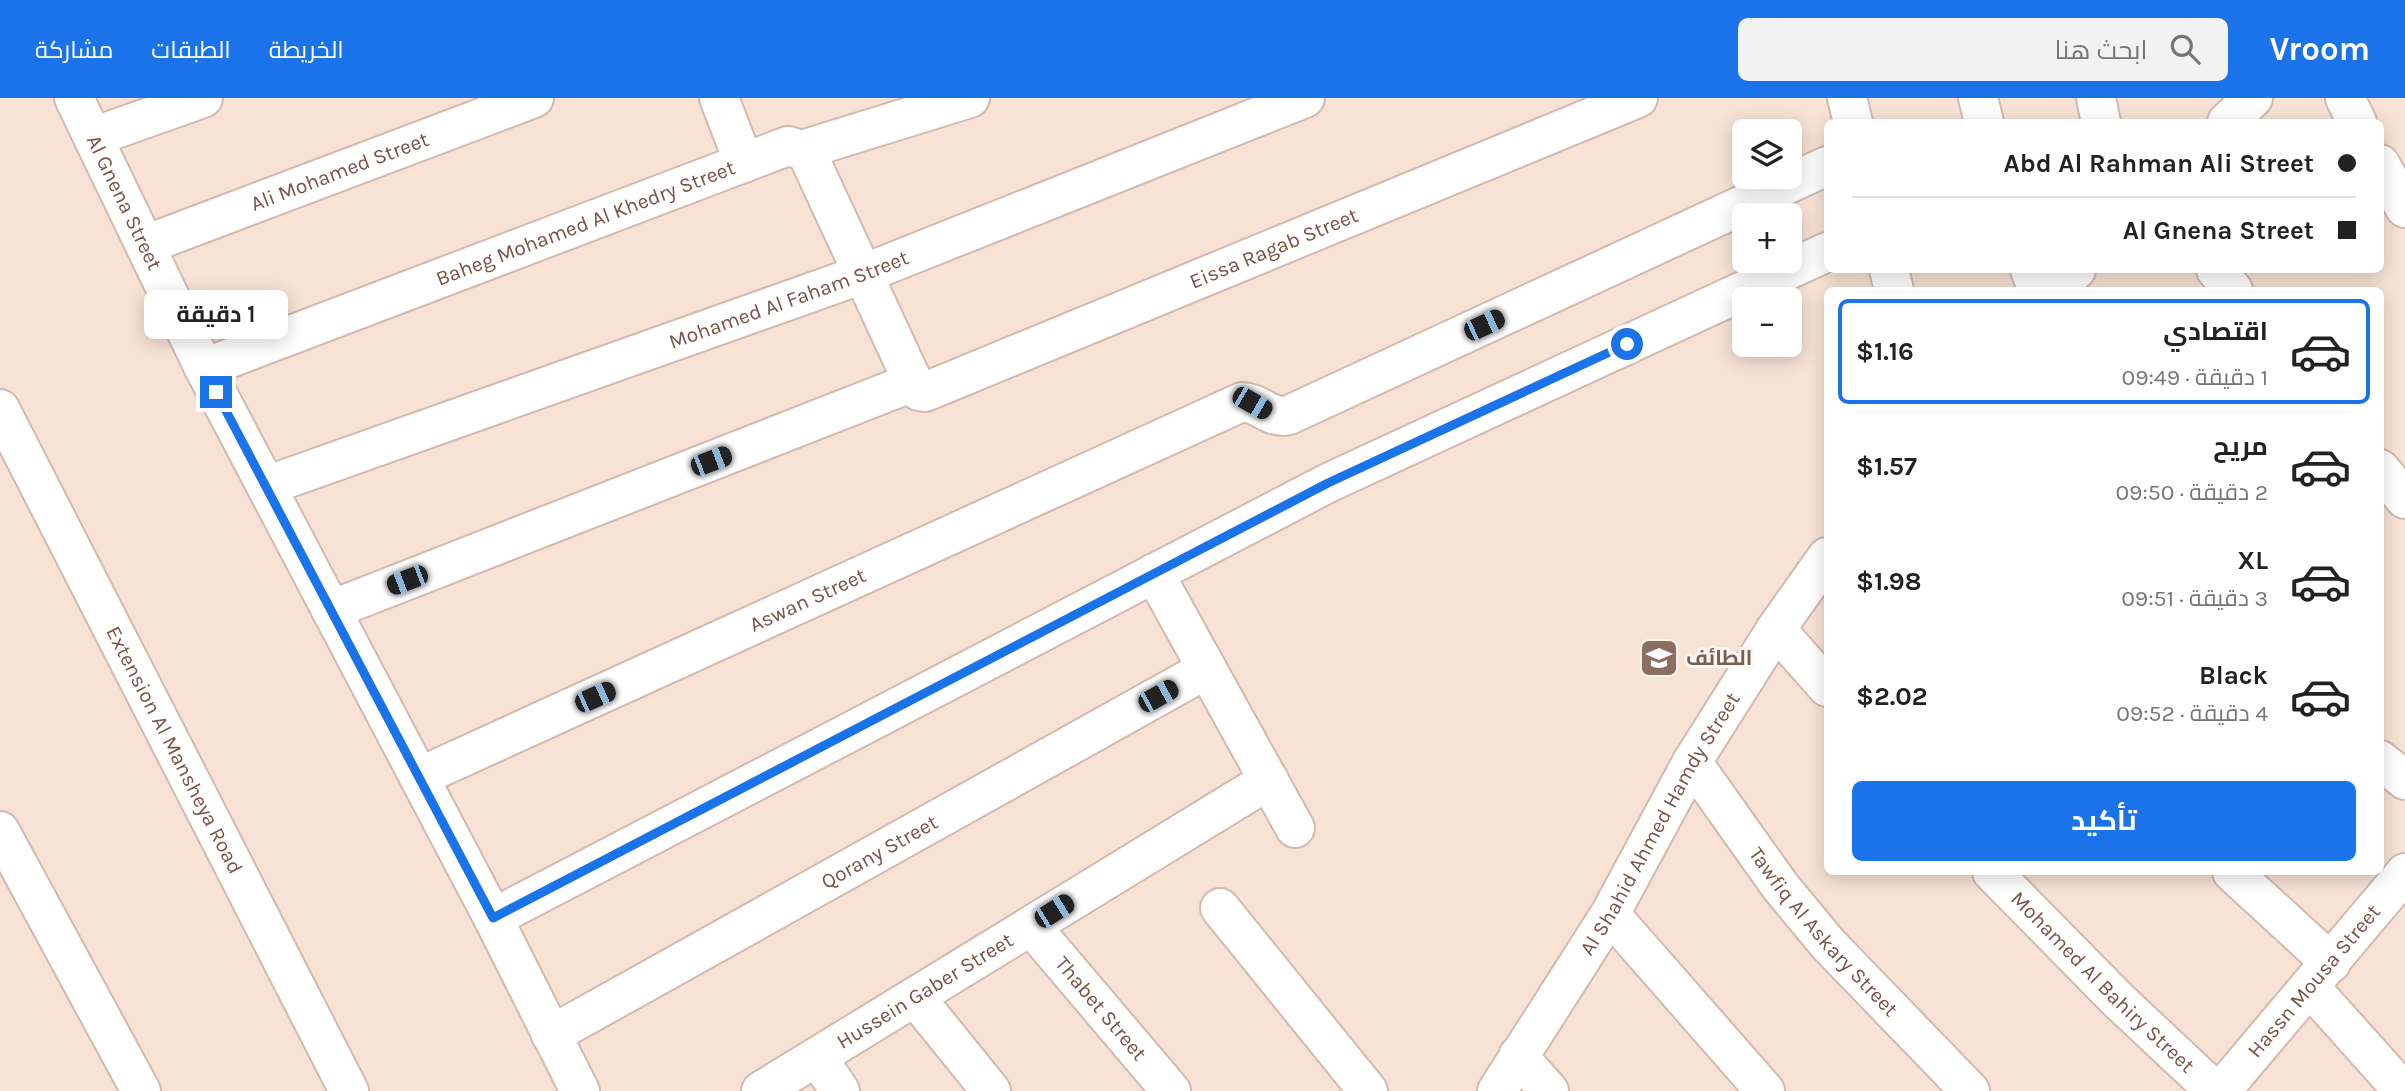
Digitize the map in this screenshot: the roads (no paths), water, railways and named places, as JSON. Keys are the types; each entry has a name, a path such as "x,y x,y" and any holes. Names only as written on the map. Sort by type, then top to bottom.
{"street":[{"name":"Al Gnena Street","path":"74,98 204,368 493,918 580,1091"},
{"path":"93,137 203,98"},
{"name":"Ali Mohamed Street","path":"145,245 534,98"},
{"path":"719,98 744,163"},
{"name":"Baheg Mohamed Al Khedry Street","path":"204,368 790,145 805,149 970,98"},
{"name":"Mohamed Al Faham Street","path":"266,486 863,274 1305,98"},
{"name":"Eissa Ragab Street","path":"913,382 919,391 932,391 1637,98"},
{"path":"1847,98 1852,119"},
{"path":"1978,98 1983,119"},
{"path":"2096,98 2100,119"},
{"path":"2230,119 2253,98"},
{"path":"2345,98 2356,119"},
{"path":"331,610 913,382 805,149"},
{"name":"Aswan Street","path":"419,777 1242,402 1252,403 1276,416 1289,415 1824,167"},
{"path":"2384,171 2405,208"},
{"path":"493,918 1328,483 1824,253"},
{"path":"2057,287 2073,273"},
{"path":"2219,273 2230,287"},
{"name":"Extension Al Mansheya Road","path":"0,408 349,1091"},
{"path":"2384,474 2405,499"},
{"name":"Al Shahid Ahmed Hamdy Street","path":"1497,1091 1610,914 1692,762 1776,629 1824,561"},
{"path":"1154,573 1295,828"},
{"path":"1776,629 1824,684"},
{"name":"Qorany Street","path":"551,1035 1207,669"},
{"name":"Tawfiq Al Askary Street","path":"1692,762 1780,886 1828,944 1970,1091"},
{"path":"2384,763 2405,780"},
{"name":"Hussein Gaber Street","path":"761,1091 1269,780"},
{"path":"0,831 141,1091"},
{"name":"Hassn Mousa Street","path":"2221,1091 2405,873"},
{"name":"Mohamed Al Bahiry Street","path":"1995,875 2118,1000 2215,1091"},
{"path":"2235,875 2320,975 2403,1091"},
{"path":"1220,908 1367,1091"},
{"path":"1610,914 1765,1091"},
{"name":"Thabet Street","path":"1031,926 1171,1091"},
{"path":"915,997 991,1091"},
{"path":"1518,1056 1549,1091"},
{"path":"817,1057 840,1091"}],"place":[{"name":"الطائف","path":"1659,658"}]}
